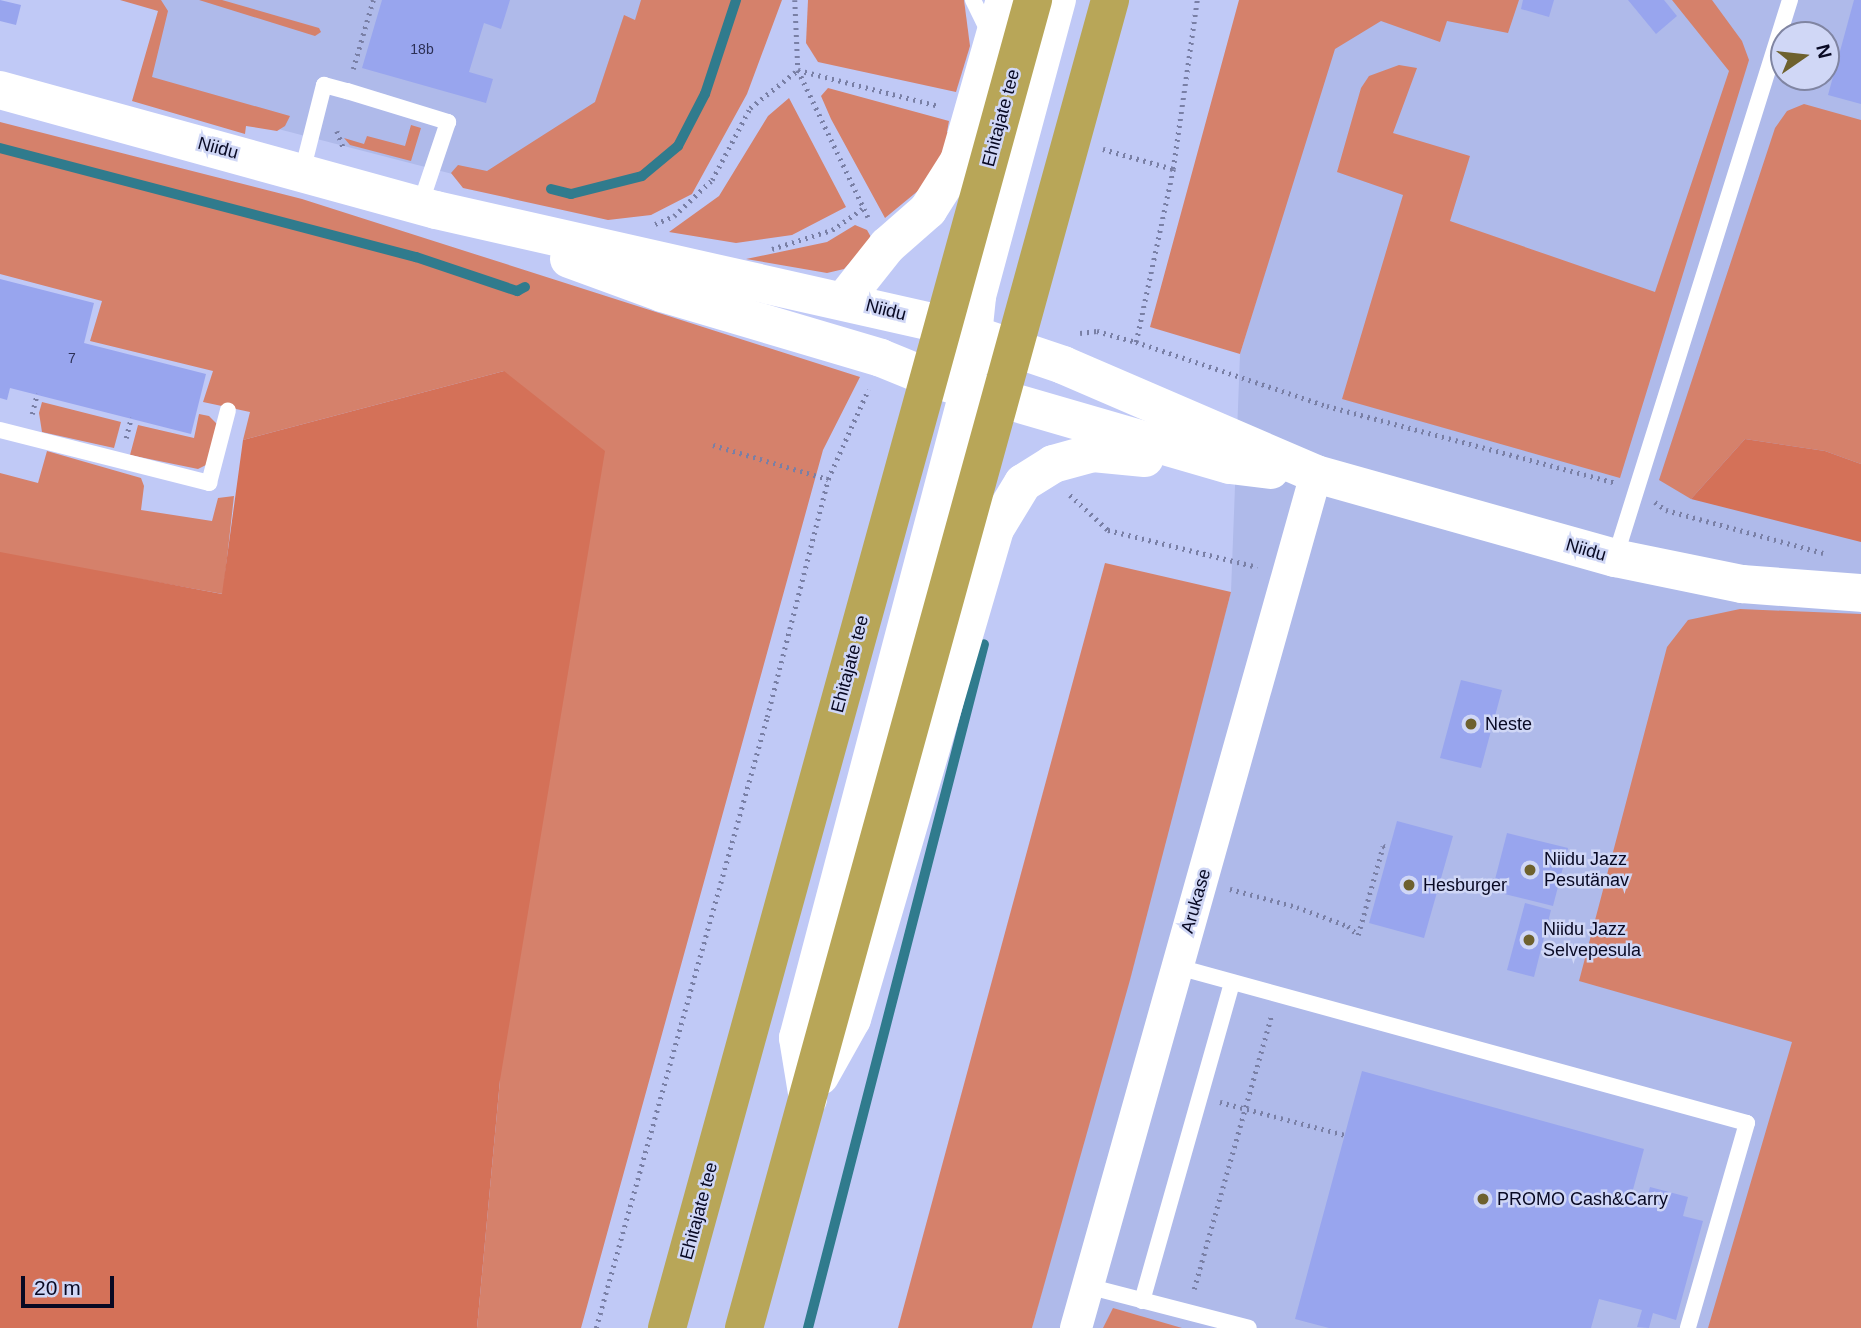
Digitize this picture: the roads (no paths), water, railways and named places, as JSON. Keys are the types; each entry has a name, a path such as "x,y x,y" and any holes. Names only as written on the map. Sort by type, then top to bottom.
{"highway":[{"name":"Ehitajate tee","path":"667,1328 929,378 958,330 1033,0"},
{"path":"744,1328 808,1099 984,393 1013,349 1110,0"}],"street":[{"path":"845,299 887,246 928,210 959,162 1006,0"},
{"path":"984,393 958,330 977,296 1057,0"},
{"name":"Niidu","path":"0,90 428,207 845,299 958,330 1063,365 1317,474 1615,558 1742,584 1861,593"},
{"name":"Niidu","path":"428,207 662,293 881,358 929,378 1230,465 1317,474"},
{"path":"808,1099 852,1019 995,529 1023,483 1053,464 1093,453 1230,465"},
{"name":"Arukase","path":"1076,1328 1317,474"}],"lane":[{"path":"974,0 974,8 993,41"},
{"path":"1096,49 1122,0"},
{"path":"1615,558 1790,0"},
{"path":"302,172 324,85 347,91 448,122 428,207"},
{"path":"0,430 209,483 228,410"},
{"path":"1178,967 1747,1123 1688,1328"},
{"path":"1142,1301 1232,982"},
{"path":"1087,1286 1249,1328"}],"waterway":[{"path":"551,189 571,194 642,176 678,146 705,94 736,0"},
{"path":"0,148 416,257 517,291 525,287"},
{"path":"808,1328 984,644"}],"place":[{"name":"Neste","path":"1471,724"},
{"name":"Niidu Jazz Pesutänav","path":"1530,870"},
{"name":"Hesburger","path":"1409,885"},
{"name":"Niidu Jazz Selvepesula","path":"1529,940"},
{"name":"PROMO Cash&Carry","path":"1483,1199"}]}
